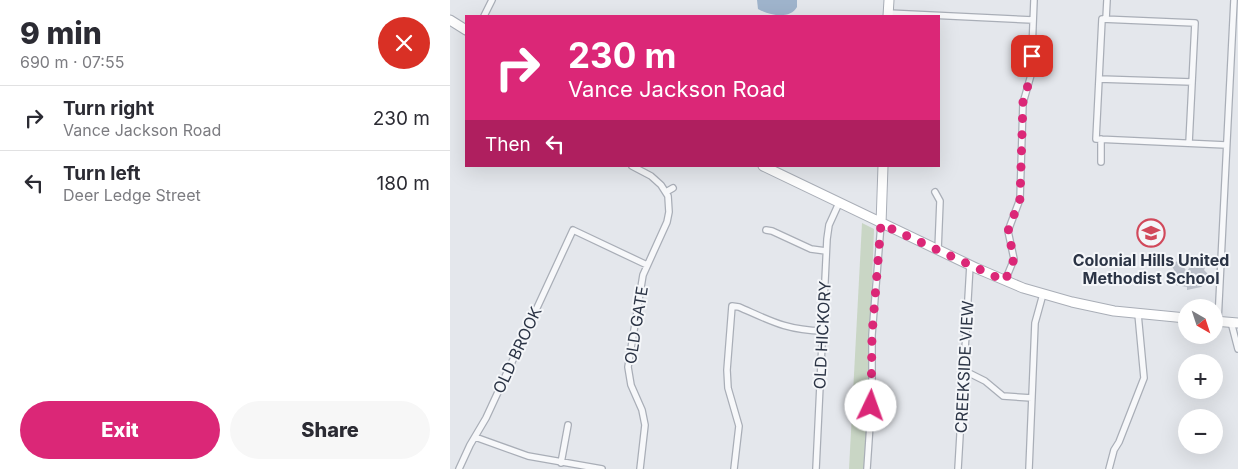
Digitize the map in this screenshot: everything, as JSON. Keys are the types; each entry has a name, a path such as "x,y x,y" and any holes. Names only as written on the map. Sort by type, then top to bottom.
{"main road":[{"path":"888,15 889,0"},
{"path":"450,20 465,29"},
{"path":"765,167 881,224 1005,281 1043,294 1114,311 1178,317"},
{"path":"881,224 883,167"}],"street":[{"path":"484,15 492,0"},
{"path":"1005,281 1014,259 1008,231 1020,199 1023,102 1031,75 1034,0"},
{"path":"1101,162 1099,79 1104,19 1108,0"},
{"path":"1217,299 1234,0"},
{"path":"940,17 1033,20"},
{"path":"1104,19 1195,23 1189,143"},
{"path":"1099,79 1192,82"},
{"path":"1099,139 1226,145"},
{"path":"634,167 651,176 666,192 674,188"},
{"name":"OLD GATE","path":"640,469 644,425 642,410 631,385 628,367 643,275 668,219 669,204 666,192"},
{"path":"935,192 940,206 938,250"},
{"name":"OLD HICKORY","path":"816,469 826,251 829,225 839,203"},
{"path":"867,469 872,395 872,335 881,224"},
{"name":"OLD BROOK","path":"459,469 486,418 573,230 647,265"},
{"path":"766,230 811,249 826,251"},
{"name":"CREEKSIDE VIEW","path":"958,469 970,266"},
{"path":"1028,469 1035,323 1043,294"},
{"path":"734,469 739,426 728,388 726,370 732,306 739,307 791,329 823,331"},
{"path":"1109,469 1114,450 1144,378 1138,314"},
{"path":"1235,322 1238,349"},
{"path":"963,370 985,381 1003,396 1032,398"},
{"path":"561,462 568,426"},
{"path":"475,437 509,450 602,469"}],"green space":[{"path":"862,223 874,229 865,469 849,469"}],"water":[{"path":"757,0 797,0 797,7 790,14 773,14 758,9"}],"building":[{"path":"1179,260 1187,272 1193,260 1205,268 1204,270 1209,275 1208,282 1201,287 1187,290 1187,287 1176,285 1180,279 1171,265"}],"place":[{"name":"Colonial Hills United Methodist School","path":"1151,233"}],"route":[{"path":"871,406 872,335 881,224 1005,281 1009,274 1014,259 1014,250 1009,236 1009,225 1020,199 1023,102 1031,75 1032,56"}]}
